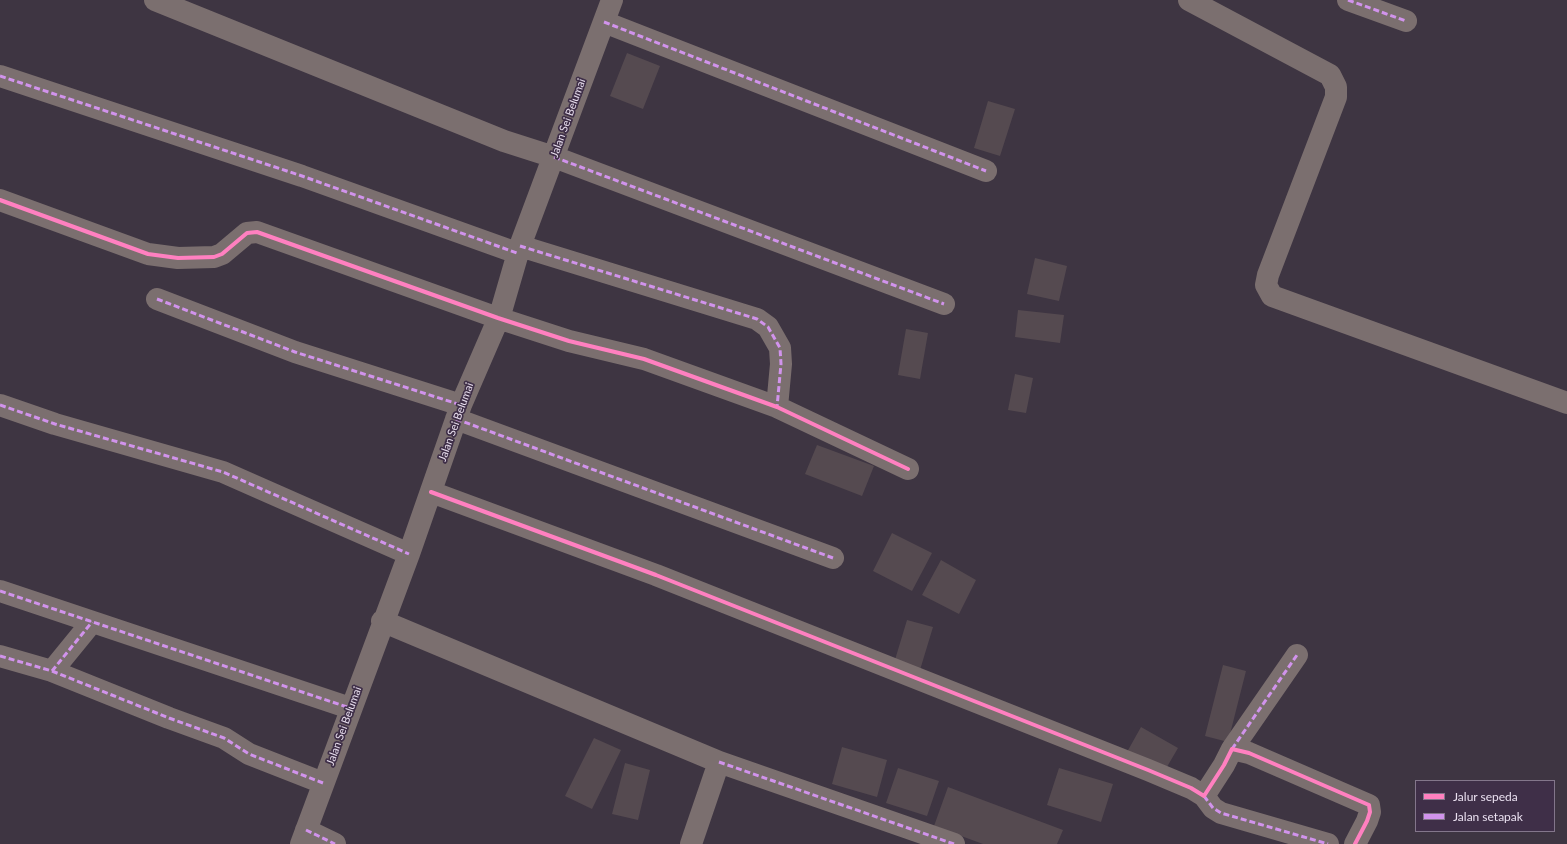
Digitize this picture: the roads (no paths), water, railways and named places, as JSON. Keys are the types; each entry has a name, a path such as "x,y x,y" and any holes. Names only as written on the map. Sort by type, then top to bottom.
{"street":[{"path":"155,0 504,141 554,157 944,304"},
{"name":"Jalan Sei Belumai","path":"303,837 382,621 409,554 459,412 498,318 518,250 612,0"},
{"path":"1189,0 1330,75 1336,87 1336,97 1268,275 1266,285 1272,296 1567,403"},
{"path":"1348,0 1406,21"},
{"path":"604,22 986,171"},
{"path":"0,76 302,176 518,250 757,319 768,327 780,348 781,364 777,407"},
{"path":"0,200 148,254 178,258 214,257 222,254 247,233 256,232 498,318 569,341 644,359 777,407 908,469"},
{"path":"157,300 459,412 833,558"},
{"path":"0,405 54,424 223,472 409,554"},
{"path":"431,492 656,575 1148,770 1191,788 1204,796 1213,808 1221,813 1328,844"},
{"path":"0,591 350,708"},
{"path":"382,621 719,762 954,844"},
{"path":"52,671 92,622"},
{"path":"1204,796 1224,765 1232,749 1297,655"},
{"path":"0,656 52,671 169,718 224,738 249,754 323,783"},
{"path":"1232,749 1249,753 1370,805 1370,812 1367,821 1355,844"},
{"path":"691,844 719,762"},
{"path":"303,837 335,844"}]}
